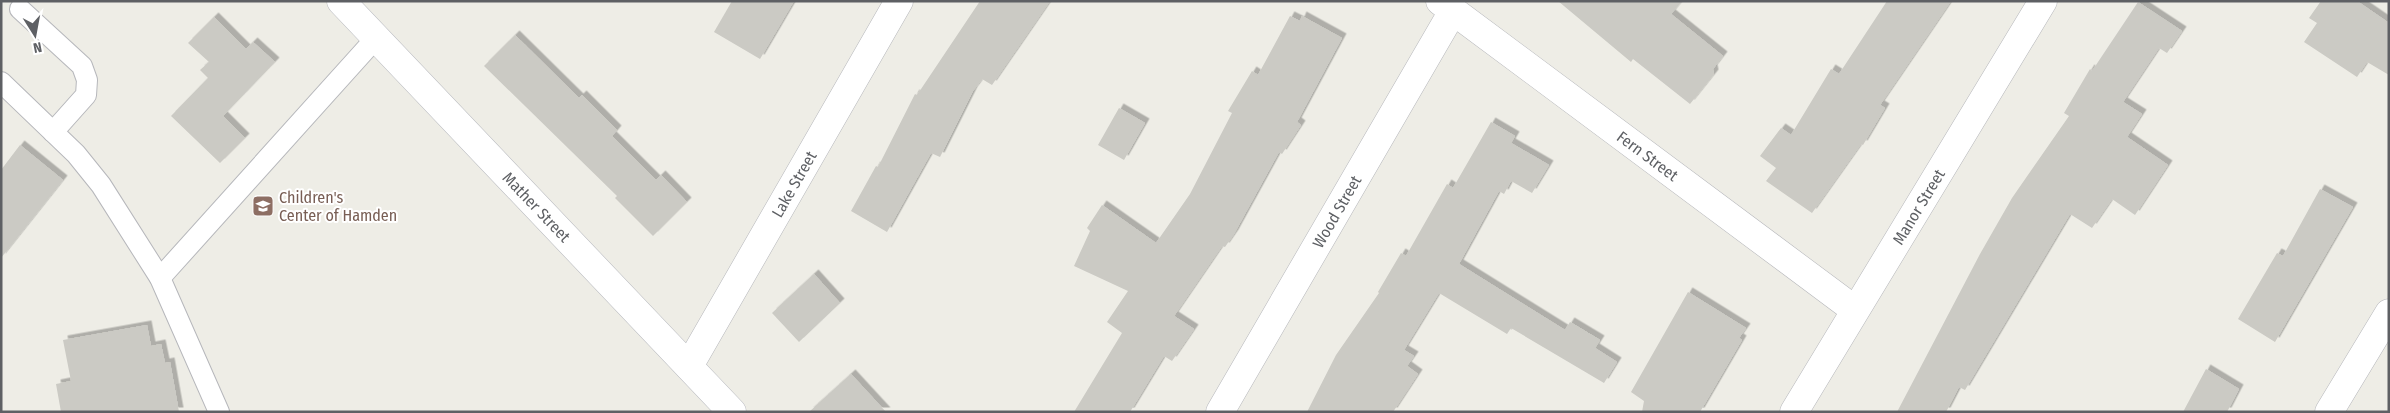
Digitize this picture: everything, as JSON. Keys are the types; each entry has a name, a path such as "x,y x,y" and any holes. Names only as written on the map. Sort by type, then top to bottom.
{"street":[{"name":"Mather Street","path":"341,1 732,412"},
{"name":"Lake Street","path":"689,366 899,1"},
{"name":"Manor Street","path":"1794,412 2043,1"},
{"name":"Fern Street","path":"1446,6 1855,310"},
{"name":"Wood Street","path":"1220,412 1446,6"},
{"path":"2329,412 2389,313"}],"lane":[{"path":"20,9 82,66 87,80 86,96 53,132"},
{"path":"160,278 376,38"},
{"path":"1,82 76,154 101,185 160,278 219,412"}],"building":[{"path":"732,1 794,1 760,59 714,32"},
{"path":"980,1 1050,1 992,85 982,79 973,91 940,157 931,153 887,232 851,211 876,166 878,167 915,94 917,95"},
{"path":"1558,1 1682,1 1671,14 1723,56 1713,69 1714,74 1690,104 1633,59 1631,62"},
{"path":"1887,1 1951,1 1880,105 1885,108 1863,145 1861,144 1812,213 1766,181 1776,168 1760,156 1781,128 1791,135 1831,69 1839,74"},
{"path":"2321,1 2357,1 2389,23 2389,75 2367,62 2357,77 2304,42 2317,23 2309,18"},
{"path":"2138,2 2182,31 2167,53 2159,48 2123,102 2142,114 2127,137 2168,165 2135,215 2112,199 2092,228 2070,214 1965,390 1959,387 1946,412 1897,412 1980,254 2012,198 2069,116 2064,113 2090,69 2092,71"},
{"path":"1290,16 1300,21 1302,16 1342,38 1297,122 1301,125 1282,154 1279,152 1234,234 1225,247 1222,246 1174,316 1194,329 1172,361 1164,356 1130,412 1074,412 1122,333 1107,322 1128,291 1074,266 1090,231 1087,228 1102,205 1156,243 1190,194 1232,113 1228,111 1252,71 1258,75"},
{"path":"214,17 246,49 253,42 275,62 223,116 245,138 220,163 171,116 208,78 200,70 209,62 188,43"},
{"path":"515,35 579,98 582,95 617,130 612,136 656,180 661,175 687,202 653,236 615,198 617,196 484,66"},
{"path":"1119,108 1145,123 1124,160 1098,145"},
{"path":"1491,122 1515,136 1511,143 1549,165 1532,193 1511,181 1504,194 1499,191 1459,264 1565,330 1570,322 1600,340 1595,348 1617,362 1604,383 1511,328 1507,334 1439,293 1404,350 1414,356 1407,366 1418,374 1393,412 1307,412 1336,355 1379,293 1401,253 1406,256 1447,184 1453,188"},
{"path":"20,145 63,180 1,258 1,170"},
{"path":"2320,189 2353,207 2275,342 2238,319 2277,253 2283,256"},
{"path":"814,274 840,303 799,342 772,313"},
{"path":"1688,292 1746,328 1739,338 1742,340 1700,412 1642,412 1644,401 1631,392"},
{"path":"147,325 151,346 161,344 165,363 170,362 179,412 61,412 56,384 71,381 63,340"},
{"path":"2206,369 2239,389 2227,412 2183,412"},
{"path":"851,374 886,412 809,412"}],"place":[{"name":"Children's Center of Hamden","path":"263,206"}]}
